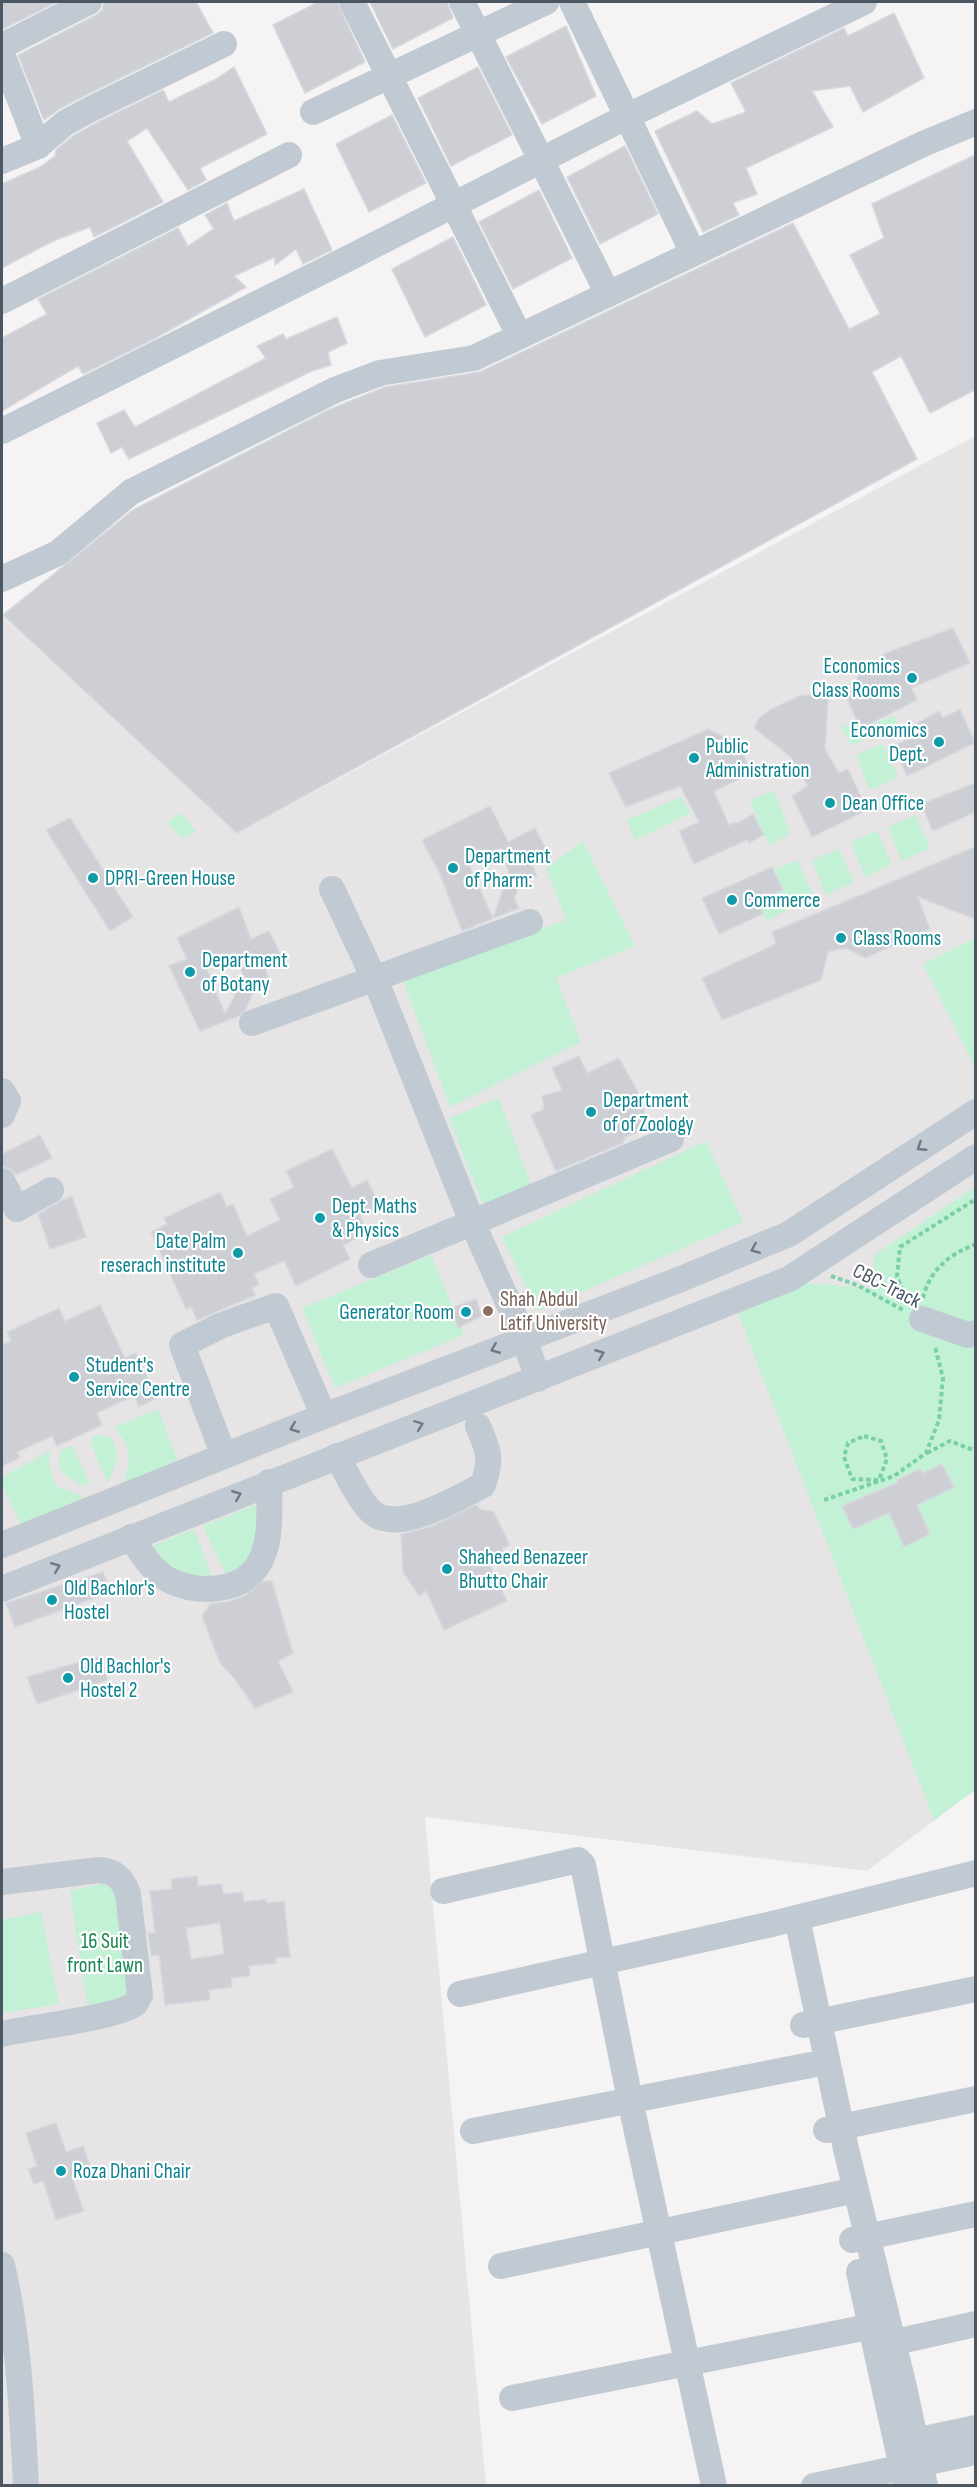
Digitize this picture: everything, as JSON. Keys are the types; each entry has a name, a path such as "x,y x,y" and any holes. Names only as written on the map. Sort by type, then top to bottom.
{"street":[{"path":"2,46 89,2"},
{"path":"352,2 519,335"},
{"path":"462,2 608,294"},
{"path":"313,112 546,2"},
{"path":"572,2 693,253"},
{"path":"2,431 628,116 864,2"},
{"path":"2,161 38,146 65,123 83,113 224,44"},
{"path":"2,54 38,146"},
{"path":"2,579 58,554 131,492 335,390 380,373 474,358 923,144 975,122"},
{"path":"2,302 289,155"},
{"path":"332,889 374,977 472,1222 524,1338 538,1378"},
{"path":"252,1023 530,922"},
{"path":"2,1091 8,1101 2,1115"},
{"path":"2,1545 324,1416 692,1275 789,1234 974,1117"},
{"path":"371,1264 671,1139"},
{"path":"2,1589 789,1279 975,1156"},
{"path":"2,1180 18,1209 51,1190"},
{"path":"224,1456 182,1345 222,1325 276,1306 324,1416"},
{"path":"917,1317 968,1335 975,1333"},
{"path":"337,1456 368,1509 376,1516 388,1520 416,1516 483,1485 490,1463 488,1449 478,1426"},
{"path":"131,1538 147,1562 170,1581 201,1589 217,1590 231,1586 256,1568 267,1542 269,1482"},
{"path":"443,1891 578,1860 583,1865 630,2100 714,2486"},
{"path":"2,1882 99,1870 117,1875 125,1884 129,1894 140,1995 136,2003 128,2008 91,2018 2,2034"},
{"path":"460,1994 789,1920 975,1873"},
{"path":"789,1920 834,2129 911,2464"},
{"path":"811,2023 975,1989"},
{"path":"811,2023 811,2065 834,2129"},
{"path":"473,2131 811,2065"},
{"path":"834,2129 975,2099"},
{"path":"501,2266 848,2191"},
{"path":"860,2239 975,2214"},
{"path":"2,2265 11,2305 9,2351 21,2388 26,2486"},
{"path":"512,2398 688,2364 882,2335 975,2324"},
{"path":"911,2464 975,2428"},
{"path":"813,2486 975,2452"}],"path":[{"path":"917,1317 897,1276 900,1247 975,1199"},
{"path":"917,1317 931,1276 948,1257 975,1244"},
{"name":"CBC-Track","path":"829,1275 857,1285 917,1317 931,1333 943,1378 939,1420 926,1453"},
{"path":"864,1436 881,1441 887,1459 879,1480 852,1479 844,1457 848,1443 864,1436"},
{"path":"824,1500 894,1476 926,1453 950,1442 975,1451"},
{"path":"975,1542 975,1590"}],"shaded area":[{"name":"Shah Abdul Latif University","path":"975,436 975,1790 867,1871 425,1817 486,2485 2,2486 2,616 238,833"}],"green space":[{"path":"894,716 899,728 851,745 841,726 858,722 861,728"},
{"path":"883,744 898,777 870,790 856,755"},
{"path":"774,790 790,834 769,845 750,801"},
{"path":"681,797 691,813 635,840 627,820"},
{"path":"181,813 196,832 182,839 167,822"},
{"path":"915,815 930,848 902,861 888,827"},
{"path":"877,831 892,864 865,877 851,842"},
{"path":"583,841 635,946 556,978 581,1042 450,1107 403,980 566,920 546,868"},
{"path":"839,849 854,882 826,895 812,860"},
{"path":"797,860 814,896 767,921 759,904 783,890 774,870"},
{"path":"975,938 975,1068 923,964"},
{"path":"499,1098 532,1188 483,1204 449,1118"},
{"path":"706,1141 743,1222 538,1311 502,1237"},
{"path":"975,1187 975,1790 934,1820 736,1308 792,1282 872,1288 874,1255"},
{"path":"431,1255 464,1335 335,1388 302,1308"},
{"path":"158,1409 177,1460 124,1484 129,1463 127,1445 115,1427"},
{"path":"96,1435 109,1436 115,1448 115,1465 107,1482 90,1441"},
{"path":"72,1445 90,1483 83,1486 63,1474 58,1461 62,1450"},
{"path":"50,1451 49,1466 56,1486 85,1497 21,1525 2,1485 2,1477"},
{"path":"261,1503 256,1568 228,1579 203,1526"},
{"path":"194,1529 217,1590 170,1581 144,1549"},
{"name":"16 Suit front Lawn","path":"110,1882 116,1892 131,1998 116,2007 87,2004 70,1891"},
{"path":"41,1912 59,2004 2,2013 2,1920"}],"building":[{"path":"2,2 57,2 3,29"},
{"path":"104,2 196,2 213,33 86,95 44,120 18,55 96,15 102,10"},
{"path":"318,2 337,2 365,62 305,93 273,25"},
{"path":"370,2 447,2 453,18 393,49"},
{"path":"894,13 924,78 863,112 850,86 812,91 833,127 746,168 757,194 733,203 739,215 703,232 655,131 697,111 712,124 746,112 731,83 844,28 848,36"},
{"path":"566,26 596,96 542,124 506,57"},
{"path":"234,67 267,134 200,168 206,180 188,190 147,128 127,141 163,202 94,237 90,227 53,241 2,268 2,184 40,167 55,156 56,150 74,135 100,121 163,90 169,102 216,79"},
{"path":"478,67 512,135 451,166 418,98"},
{"path":"392,115 426,183 369,212 336,144"},
{"path":"625,146 658,214 600,244 567,177"},
{"path":"975,155 975,390 930,413 901,356 872,372 917,459 237,833 3,615 133,510 328,410 385,387 480,372 793,223 849,329 880,314 850,255 884,238 872,204"},
{"path":"304,189 332,250 303,264 296,249 275,265 275,257 234,276 246,287 152,340 83,374 78,366 2,411 2,338 47,314 38,299 178,228 188,246 214,229 205,215 227,203 234,221"},
{"path":"539,190 572,258 513,289 479,222"},
{"path":"453,237 486,305 425,337 392,269"},
{"path":"337,317 347,343 328,352 331,365 312,371 129,459 122,447 111,453 97,423 124,410 135,427 266,358 257,346 283,334 286,339"},
{"name":"Economics Class Rooms","path":"953,628 970,663 911,688 917,700 860,729 848,700 862,666 884,658 883,654"},
{"path":"824,693 828,701 825,749 839,773 848,769 867,810 812,837 792,796 808,786 791,757 754,728 759,718 772,709 799,696"},
{"name":"Economics Dept.","path":"960,709 975,743 907,776 894,746 922,732 917,723 939,711 943,718"},
{"name":"Public Administration","path":"708,729 738,743 752,773 714,791 729,825 735,822 736,824 753,814 764,835 749,843 747,840 694,864 679,831 699,822 680,786 626,807 609,773"},
{"path":"975,783 975,812 933,831 921,804"},
{"name":"Department of Pharm:","path":"490,806 508,842 535,828 550,857 532,864 537,876 521,883 514,898 519,908 462,931 439,872 422,840","holes":["501,848 509,872 493,918 467,861"]},
{"name":"DPRI-Green House","path":"70,818 133,917 110,931 46,830"},
{"name":"Class Rooms","path":"975,847 975,919 918,897 930,929 865,958 846,948 828,952 821,980 722,1020 702,978 776,944 772,932"},
{"name":"Commerce","path":"772,867 783,890 757,901 763,914 719,934 702,898"},
{"name":"Department of Botany","path":"239,907 251,939 269,931 282,957 264,966 270,981 256,985 246,1009 239,1016 200,1031 169,966 187,959 177,938","holes":["235,952 244,978 225,1014 205,964"]},
{"name":"Department of of Zoology","path":"579,1056 587,1073 619,1058 637,1090 650,1128 625,1137 623,1143 556,1171 531,1115 544,1109 542,1096 562,1090 552,1068"},
{"path":"40,1135 52,1158 16,1175 10,1169 2,1166 2,1154"},
{"path":"332,1149 352,1188 367,1180 380,1206 360,1216 368,1233 343,1245 350,1259 296,1286 284,1261 254,1274 259,1284 252,1288 256,1295 197,1320 191,1307 186,1309 151,1232 167,1224 164,1218 220,1192 227,1207 233,1204 247,1236 280,1220 270,1199 294,1187 286,1171"},
{"path":"72,1196 86,1237 50,1249 38,1214"},
{"name":"Generator Room","path":"476,1299 482,1316 458,1328 451,1308"},
{"name":"Student's Service Centre","path":"100,1305 125,1358 136,1353 157,1398 139,1407 134,1396 97,1413 102,1425 57,1446 52,1436 17,1452 20,1458 2,1466 2,1345 11,1341 7,1332 59,1308 65,1321"},
{"path":"942,1464 954,1487 917,1505 930,1534 904,1547 889,1513 853,1529 842,1506 897,1483 897,1480 920,1469 923,1473"},
{"name":"Shaheed Benazeer Bhutto Chair","path":"476,1505 482,1510 493,1511 510,1545 502,1549 506,1559 490,1566 507,1601 444,1630 426,1591 419,1596 403,1572 401,1534 430,1527"},
{"name":"Old Bachlor's Hostel","path":"103,1572 111,1592 15,1627 6,1603"},
{"path":"264,1581 272,1581 293,1653 278,1661 293,1692 255,1708 234,1678 220,1663 202,1616 210,1604 244,1596"},
{"name":"Old Bachlor's Hostel 2","path":"100,1656 108,1680 37,1704 27,1677"},
{"path":"197,1876 198,1886 222,1884 223,1894 243,1892 244,1902 266,1899 267,1903 284,1901 290,1957 276,1958 276,1963 249,1966 250,1976 231,1978 232,1987 209,1990 210,2000 165,2005 159,1955 151,1956 148,1933 155,1933 150,1891 172,1889 171,1879","holes":["220,1923 224,1954 191,1959 186,1928"]},
{"name":"Roza Dhani Chair","path":"56,2123 66,2152 83,2146 93,2174 73,2181 84,2211 56,2220 43,2181 34,2184 28,2169 37,2166 26,2133"}],"place":[{"name":"Economics Class Rooms","path":"912,678"},
{"name":"Economics Dept.","path":"939,742"},
{"name":"Public Administration","path":"694,758"},
{"name":"Dean Office","path":"830,803"},
{"name":"Department of Pharm:","path":"453,868"},
{"name":"DPRI-Green House","path":"93,878"},
{"name":"Commerce","path":"732,900"},
{"name":"Class Rooms","path":"841,938"},
{"name":"Department of Botany","path":"190,972"},
{"name":"Department of of Zoology","path":"591,1112"},
{"name":"Dept. Maths & Physics","path":"320,1218"},
{"name":"Date Palm reserach institute","path":"238,1253"},
{"name":"Shah Abdul Latif University","path":"488,1311"},
{"name":"Generator Room","path":"466,1312"},
{"name":"Student's Service Centre","path":"74,1377"},
{"name":"Shaheed Benazeer Bhutto Chair","path":"447,1569"},
{"name":"Old Bachlor's Hostel","path":"52,1600"},
{"name":"Old Bachlor's Hostel 2","path":"68,1678"},
{"name":"Roza Dhani Chair","path":"61,2171"}]}
